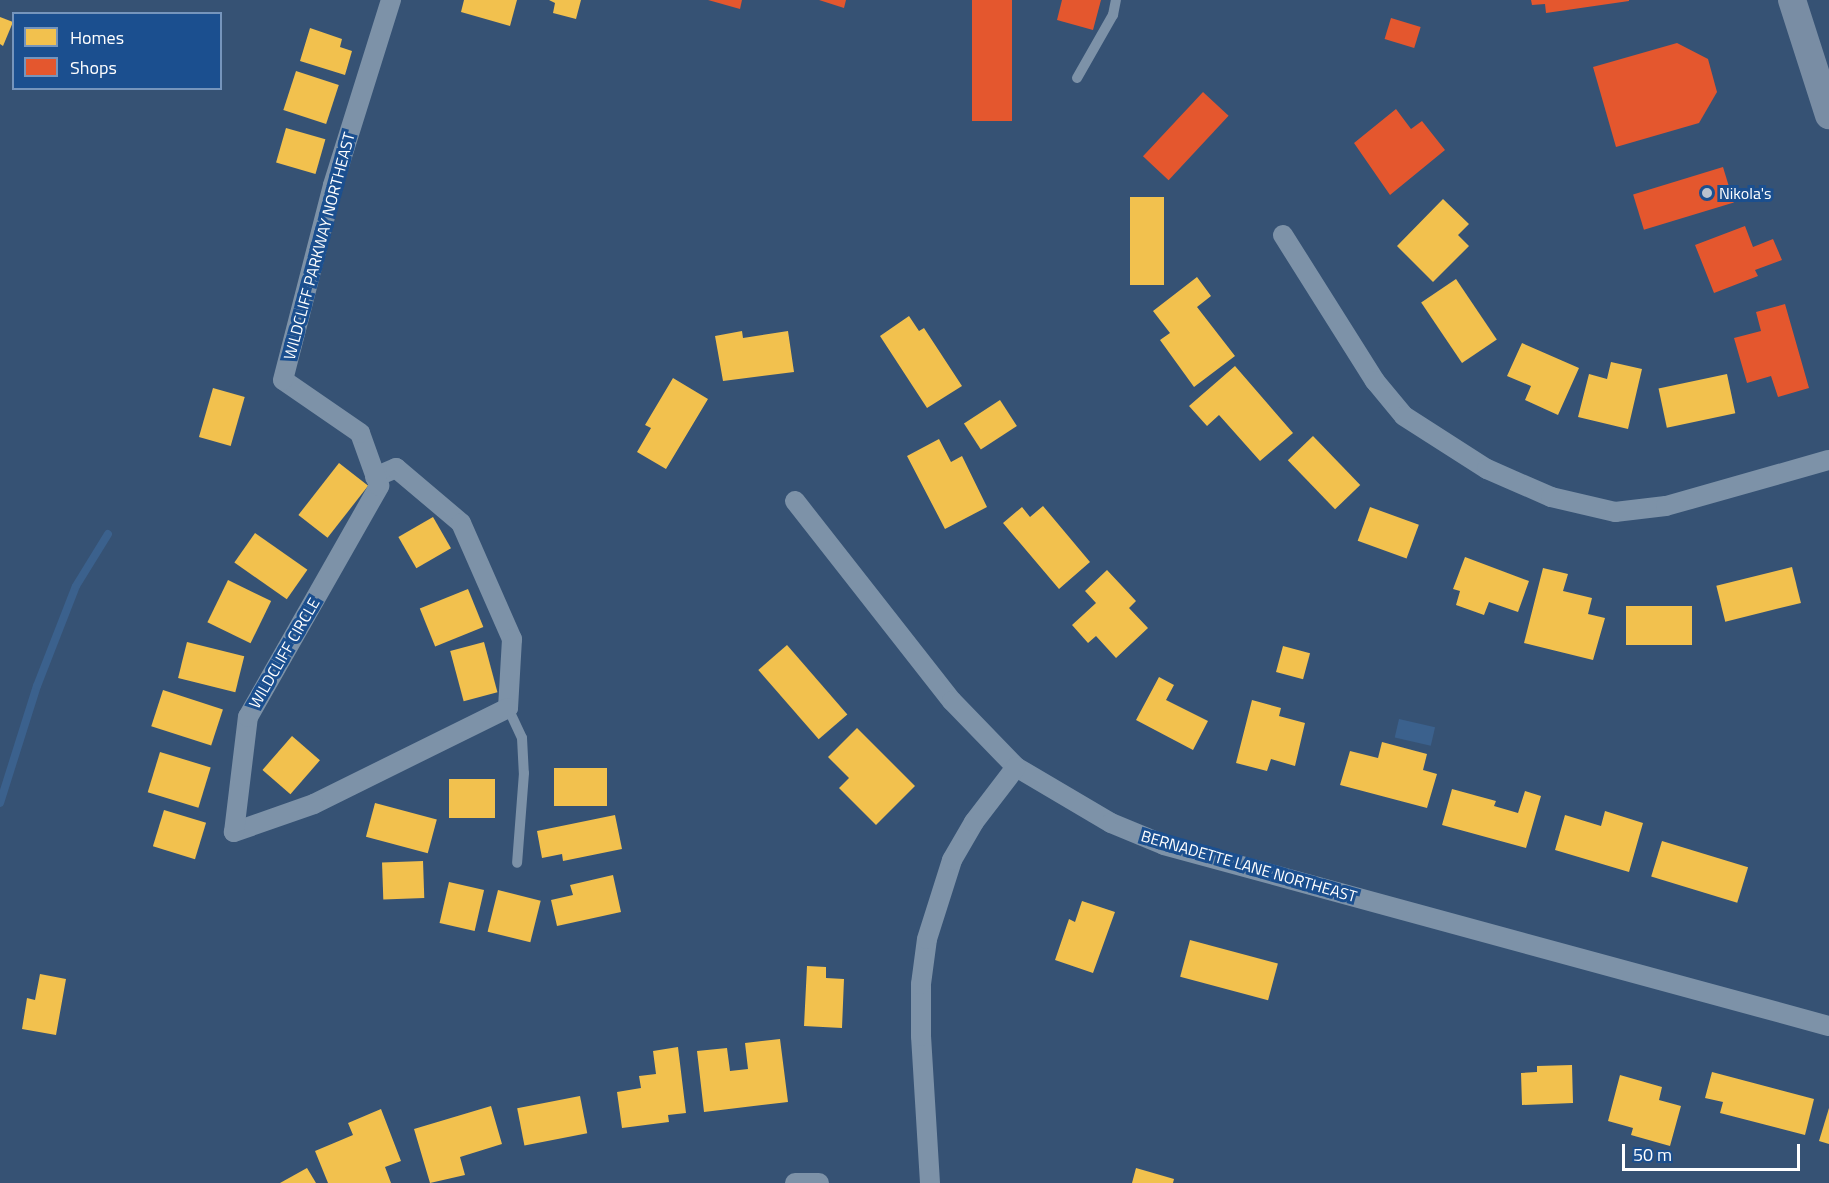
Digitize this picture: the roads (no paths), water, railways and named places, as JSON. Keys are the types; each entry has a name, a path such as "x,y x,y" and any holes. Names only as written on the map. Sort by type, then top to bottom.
{"main road":[{"path":"1792,0 1829,115"}],"street":[{"name":"WILDCLIFF PARKWAY NORTHEAST","path":"375,477 360,433 283,380 333,185 391,0"},
{"path":"1283,235 1375,381 1404,416 1487,469 1551,497 1615,512 1666,506 1829,460"},
{"path":"375,477 396,468 460,523 512,639 508,708"},
{"name":"WILDCLIFF CIRCLE","path":"375,477 379,486 248,717 234,832 314,804 508,708"},
{"name":"BERNADETTE LANE NORTHEAST","path":"795,501 952,701 1016,767 1112,823 1164,845 1829,1026"},
{"path":"930,1183 921,1025 921,984 927,939 952,860 974,822 1016,767"},
{"path":"795,1183 819,1183"}],"lane":[{"path":"1077,78 1113,15 1116,0"},
{"path":"508,708 522,738 524,773 517,862"}],"water":[{"path":"1399,719 1435,727 1431,746 1395,738"}],"waterway":[{"path":"0,803 37,686 76,586 108,534"}],"place":[{"name":"Nikola's","path":"1707,193"}]}
